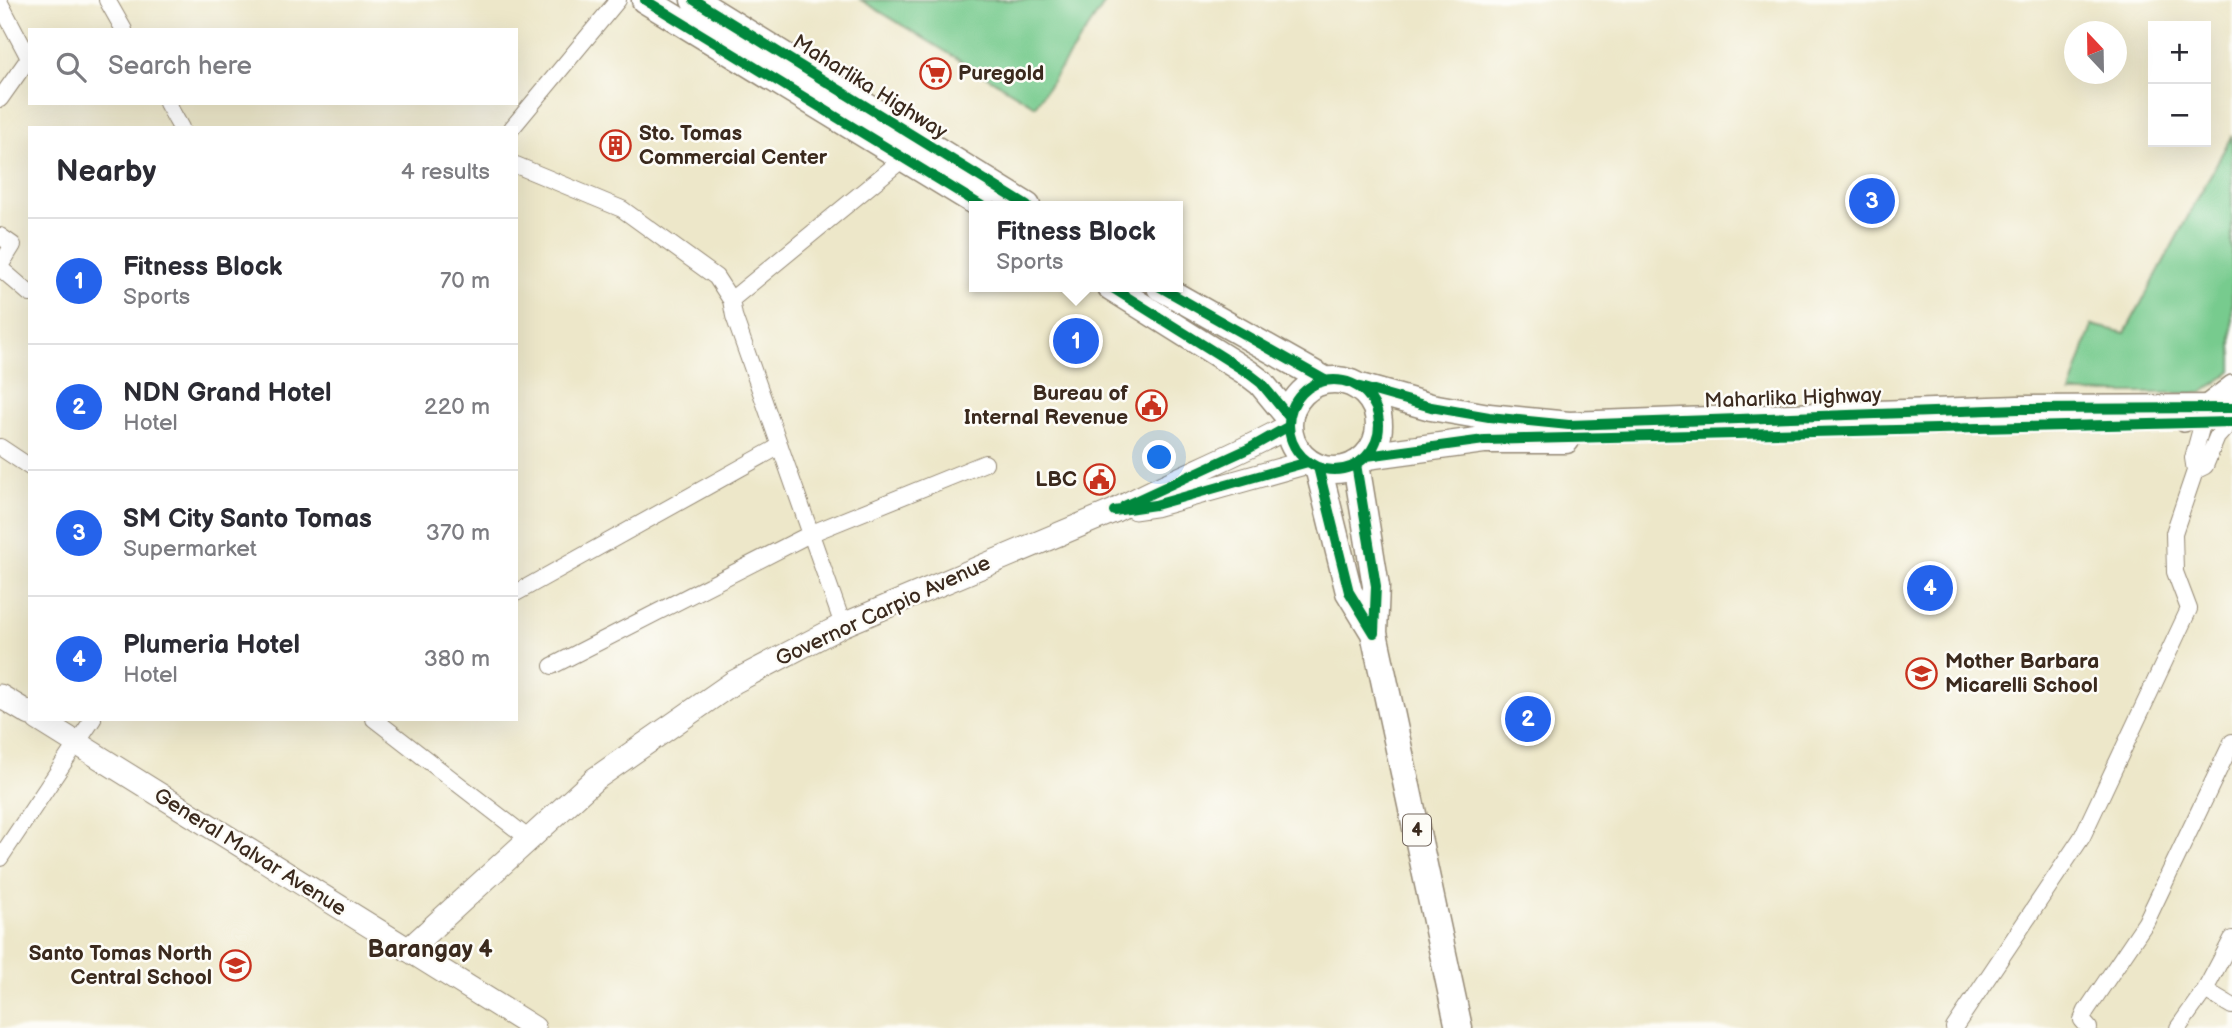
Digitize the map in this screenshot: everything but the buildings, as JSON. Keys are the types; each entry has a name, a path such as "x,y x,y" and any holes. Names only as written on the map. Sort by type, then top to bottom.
{"highway":[{"name":"Maharlika Highway","path":"645,0 974,201"},
{"name":"Maharlika Highway","path":"694,0 1019,201"},
{"path":"1119,292 1261,383 1289,422 1294,446 1313,464 1337,470 1361,460 1377,440 1379,423 1373,402 1360,387 1345,381 1325,380 1169,292"},
{"path":"1289,422 1301,393 1325,380"},
{"name":"Maharlika Highway","path":"1360,387 1410,403 1569,425 2232,417"},
{"name":"Maharlika Highway","path":"1361,460 1484,440 1575,440 2197,416"},
{"name":"4","path":"1361,460 1376,586 1374,633 1459,1028"},
{"name":"4","path":"1313,464 1349,592 1374,633"}],"main road":[{"name":"Governor Carpio Avenue","path":"408,950 595,779 670,724 734,682 843,625 1114,511 1148,492 1250,448 1289,422"},
{"name":"Governor Carpio Avenue","path":"1114,511 1155,505 1313,464"},
{"path":"0,696 28,713"},
{"name":"General Malvar Avenue","path":"41,721 534,1028"}],"street":[{"path":"107,0 123,28"},
{"path":"514,126 618,0"},
{"path":"0,3 28,56"},
{"path":"0,99 28,59"},
{"path":"168,105 180,126"},
{"path":"731,300 905,158"},
{"path":"518,166 622,209 716,277 731,300 734,316 843,625"},
{"path":"0,236 13,245 0,267 28,292"},
{"path":"1957,1027 2082,837 2189,610 2175,572 2174,533 2195,471 2193,458 2197,416 2232,385"},
{"path":"2195,471 2205,466 2217,437 2232,417"},
{"path":"518,592 780,446"},
{"path":"0,447 28,466"},
{"path":"552,666 811,533 985,463"},
{"path":"0,858 92,721"},
{"path":"377,721 528,838"},
{"path":"2090,1028 2082,1020 2086,1011 2146,922 2232,742"},
{"path":"2178,1028 2205,990 2232,939"},
{"path":"2205,990 2232,1006"}],"green space":[{"path":"861,0 1107,0 1035,106"},
{"path":"2232,135 2232,371 2202,393 2070,393 2092,325 2125,333"}],"cycle path":[{"path":"645,0 974,201"},
{"path":"694,0 1019,201"},
{"path":"1119,292 1248,373 1261,383 1289,417"},
{"path":"1169,292 1325,380"},
{"path":"1334,380 1351,383 1366,393 1376,408 1379,425 1376,442 1366,457 1351,467 1334,470 1317,467 1302,457 1292,442 1289,425 1292,408 1302,393 1317,383 1334,380"},
{"path":"1360,387 1431,407 1489,417 1569,425 2018,409 2232,408"},
{"path":"1367,456 1484,440 2232,422"},
{"path":"1124,506 1250,448 1289,426"},
{"path":"1114,511 1155,505 1308,462"},
{"path":"1356,464 1376,586 1374,633"},
{"path":"1318,467 1349,592 1374,633"}],"place":[{"name":"Puregold","path":"935,73"},
{"name":"Sto. Tomas Commercial Center","path":"616,145"},
{"name":"SM City Santo Tomas","path":"1872,201"},
{"name":"Fitness Block","path":"1076,341"},
{"name":"Bureau of Internal Revenue","path":"1151,405"},
{"name":"LBC","path":"1100,479"},
{"name":"Plumeria Hotel","path":"1930,588"},
{"name":"Mother Barbara Micarelli School","path":"1922,673"},
{"name":"NDN Grand Hotel","path":"1528,719"},
{"name":"Santo Tomas North Central School","path":"235,965"}],"district":[{"name":"Barangay 4","path":"430,949"}]}
